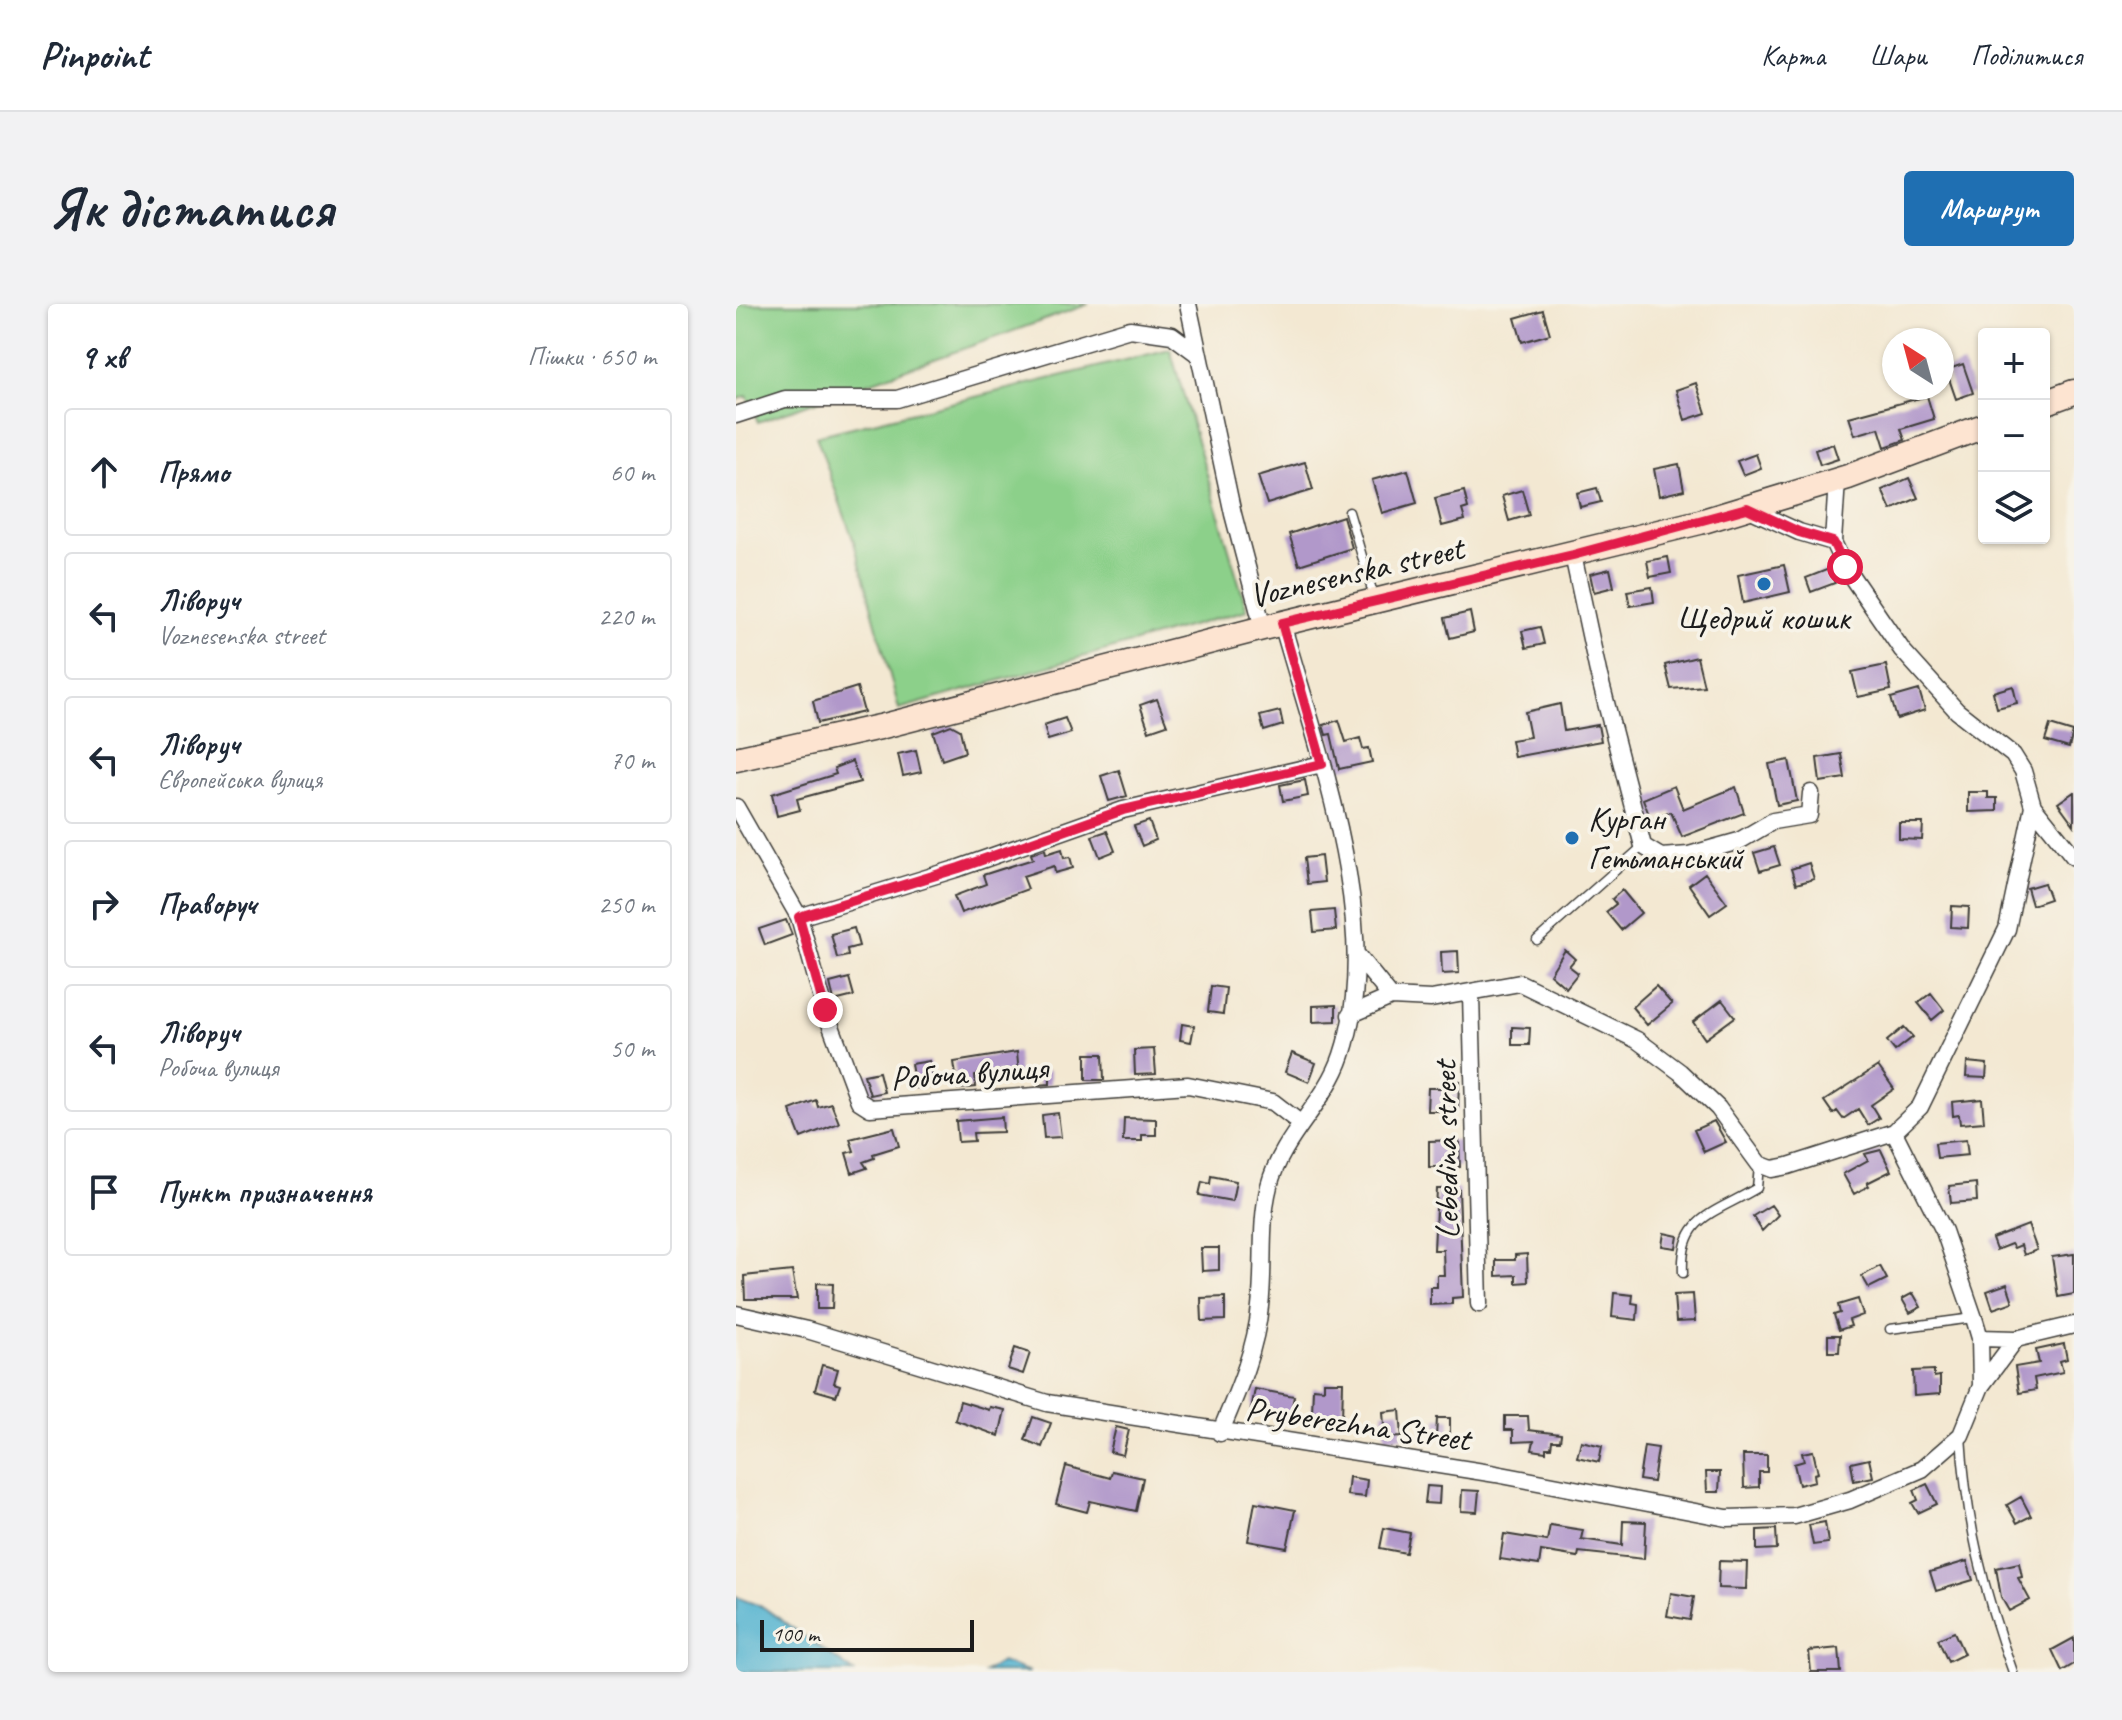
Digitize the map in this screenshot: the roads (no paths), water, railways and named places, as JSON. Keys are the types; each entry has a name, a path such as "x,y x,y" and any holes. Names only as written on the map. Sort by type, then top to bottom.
{"main road":[{"path":"2050,401 2074,392"},
{"name":"Voznesenska street","path":"736,759 880,727 1273,625 1573,555 1837,480 1978,428"}],"street":[{"path":"1188,304 1233,514 1322,764 1345,859 1357,955 1343,1053 1329,1087 1300,1123 1270,1184 1264,1219 1260,1310 1243,1375 1220,1433"},
{"path":"736,415 785,399 897,399 1130,329 1172,335 1199,355"},
{"path":"1837,480 1833,542 1845,567 1902,650 1957,711 2013,755 2023,771 2033,806 2074,857"},
{"path":"1747,508 1799,532 1833,542"},
{"path":"1573,555 1598,672 1643,846 1661,857 1689,855 1739,841 1773,821 1809,815 1811,793"},
{"path":"799,917 959,868 1123,810 1322,764"},
{"path":"1350,1015 1391,997 1431,999 1520,983 1637,1040 1680,1072 1718,1108 1759,1164 1772,1169 1788,1166 1894,1132 1920,1107 2007,929 2033,806"},
{"name":"Робоча вулиця","path":"736,807 799,917 825,1010 859,1101 870,1108 1188,1085 1273,1102 1300,1123"},
{"path":"1357,955 1391,997"},
{"name":"Lebedina street","path":"1471,994 1479,1304"},
{"path":"1894,1132 1944,1231 1974,1318 1980,1338 1981,1386"},
{"name":"Pryberezhna Street","path":"736,1314 807,1330 1047,1403 1220,1433 1496,1474 1727,1518 1794,1516 1850,1500 1922,1469 1961,1435"},
{"path":"1980,1338 2016,1339 2074,1325"},
{"path":"1961,1435 1981,1386 2016,1339"}],"lane":[{"path":"1349,512 1375,602"},
{"path":"1537,940 1643,846"},
{"path":"1683,1273 1682,1249 1694,1224 1757,1188 1759,1164"},
{"path":"1890,1329 1974,1318"},
{"path":"1961,1435 1965,1492 1987,1601 2013,1672"}],"water":[{"path":"736,1597 763,1607 854,1672 736,1672"},
{"path":"1001,1662 1030,1672 985,1672"}],"place":[{"name":"Щедрий кошик","path":"1764,584"},
{"name":"Курган Гетьманський","path":"1572,838"}]}
